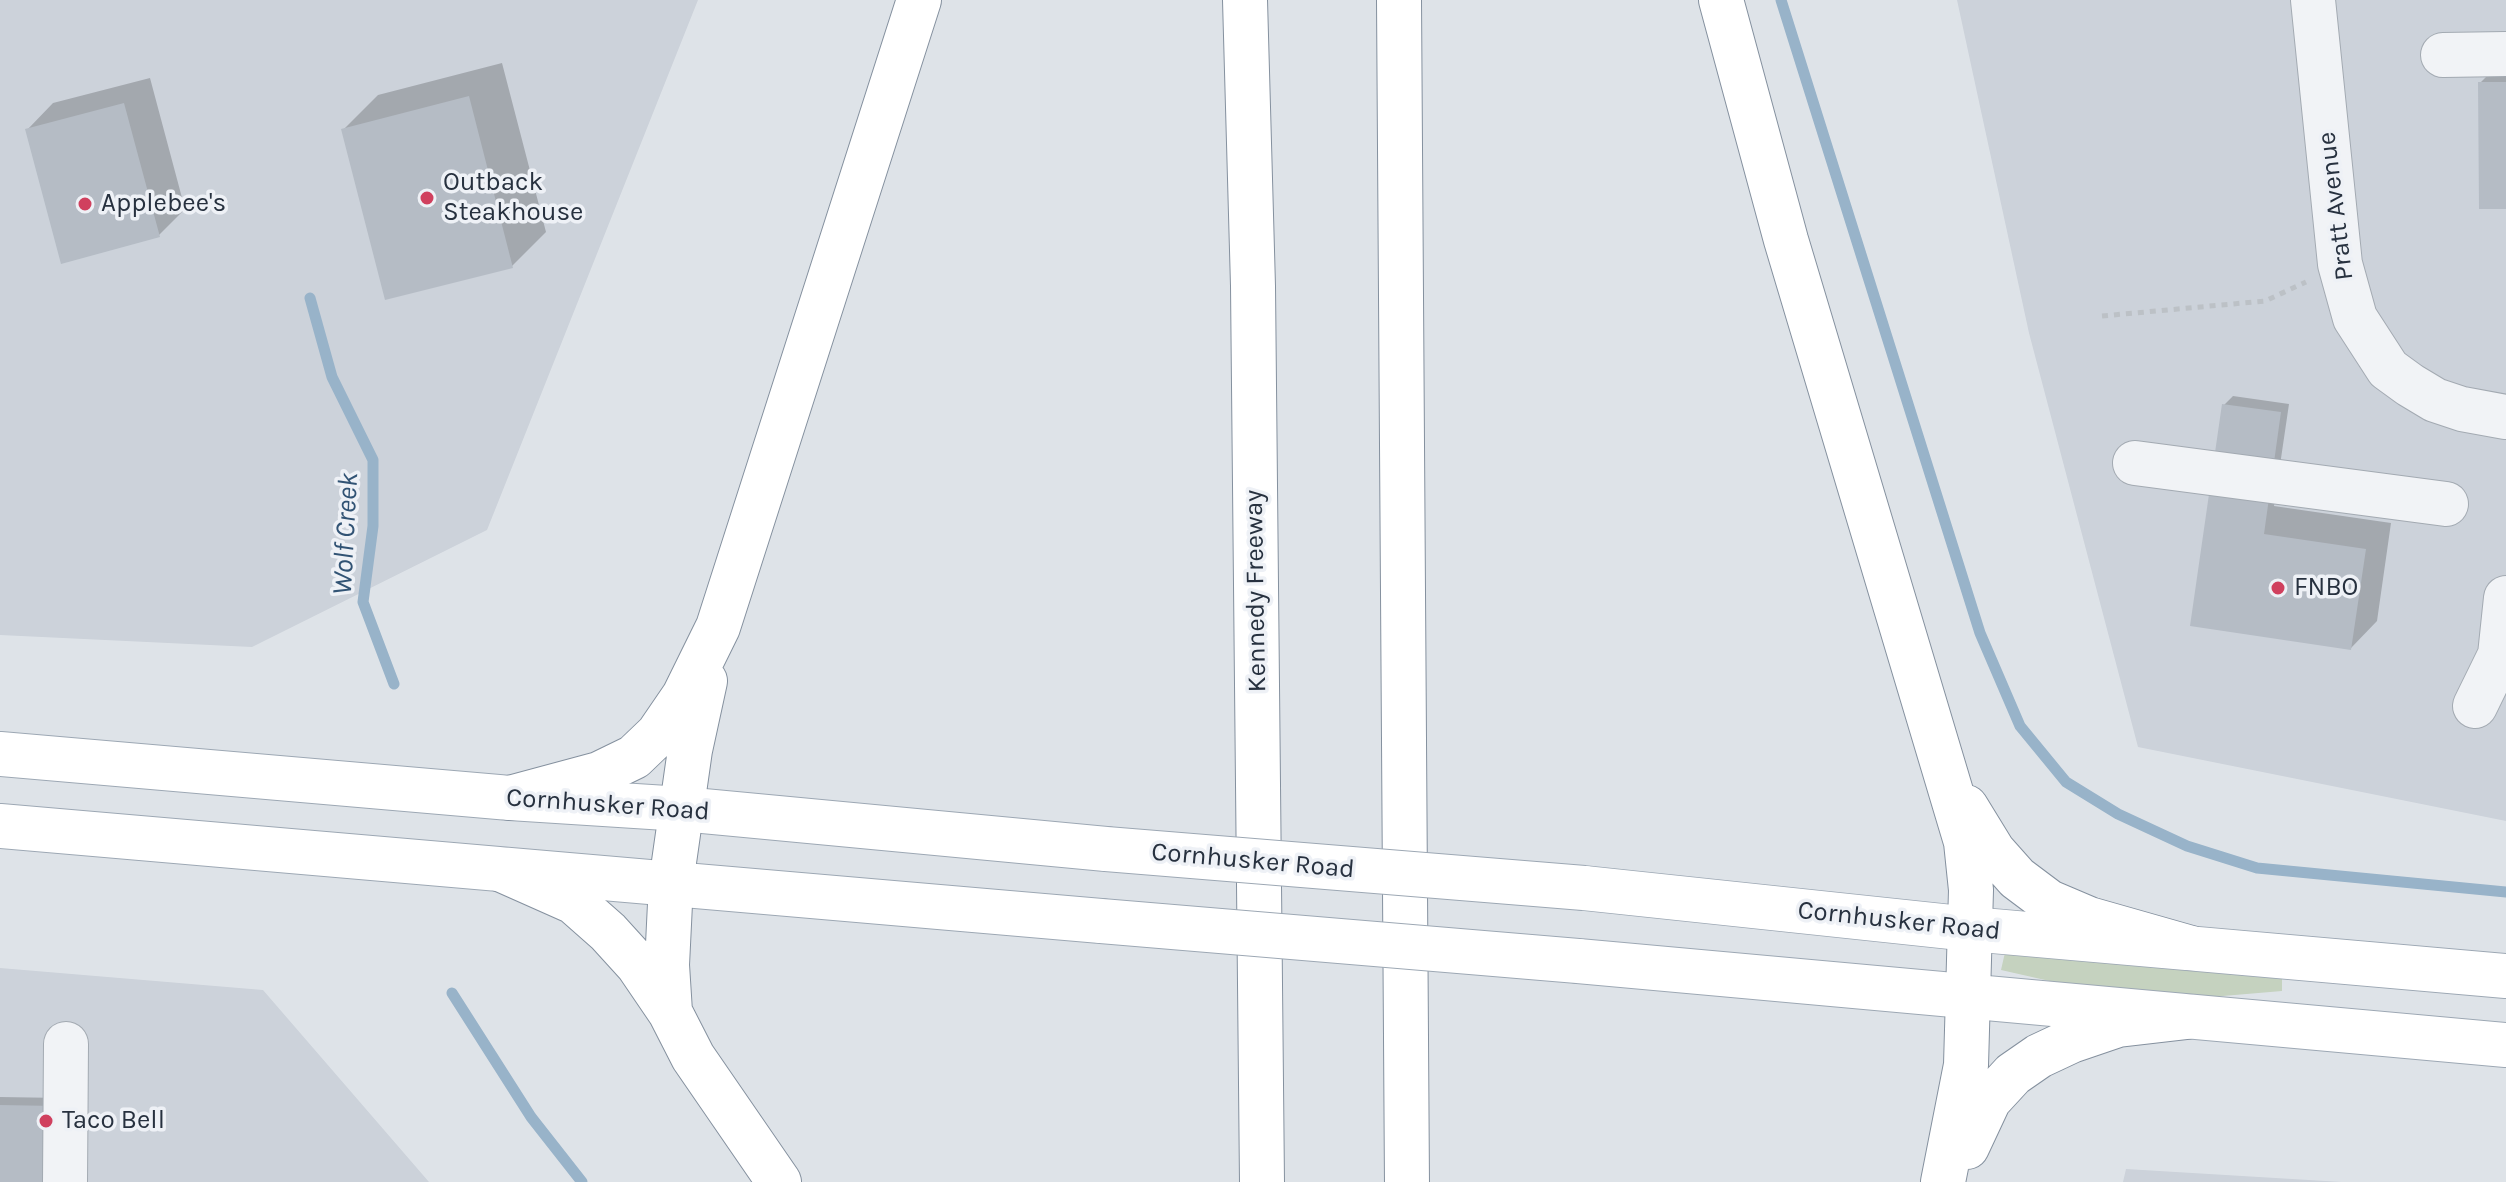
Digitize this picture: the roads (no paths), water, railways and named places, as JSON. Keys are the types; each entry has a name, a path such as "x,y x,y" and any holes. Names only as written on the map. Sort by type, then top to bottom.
{"main road":[{"path":"670,1012 667,965 671,883 690,750 718,627 919,0"},
{"name":"Kennedy Freeway","path":"1245,0 1253,286 1262,1182"},
{"path":"1399,0 1407,1182"},
{"path":"1721,0 1786,240 1966,842 1971,890 1966,1065 1943,1182"},
{"path":"510,798 599,774 634,757 658,734 684,696 718,627"},
{"path":"1940,750 1970,814 1993,851 2017,878 2049,902 2089,919 2191,948"},
{"name":"Cornhusker Road","path":"0,754 510,798 682,809 1106,849 1584,888 1970,929 2506,976"},
{"path":"0,826 1578,961 2506,1045"},
{"path":"502,870 574,902 608,932 638,965 670,1012 693,1057 779,1182"},
{"path":"1952,1182 1989,1100 2027,1064 2071,1041 2118,1025 2187,1017"}],"street":[{"name":"Pratt Avenue","path":"2313,0 2340,264 2355,318 2388,369 2410,385 2435,400 2462,409 2506,417"},
{"path":"2443,55 2506,54"},
{"path":"2135,463 2446,504"},
{"path":"2475,706 2500,655 2506,598"},
{"path":"65,1182 66,1044"}],"waterway":[{"path":"1781,0 1980,633 2020,726 2066,782 2118,814 2187,846 2257,868 2506,892"},
{"name":"Wolf Creek","path":"310,298 332,377 373,460 373,526 363,602 394,684"},
{"name":"Wolf Creek","path":"452,993 531,1117 582,1182"}],"place":[{"name":"Outback Steakhouse","path":"427,198"},
{"name":"Applebee's","path":"85,204"},
{"name":"FNBO","path":"2278,588"},
{"name":"Taco Bell","path":"46,1121"}]}
